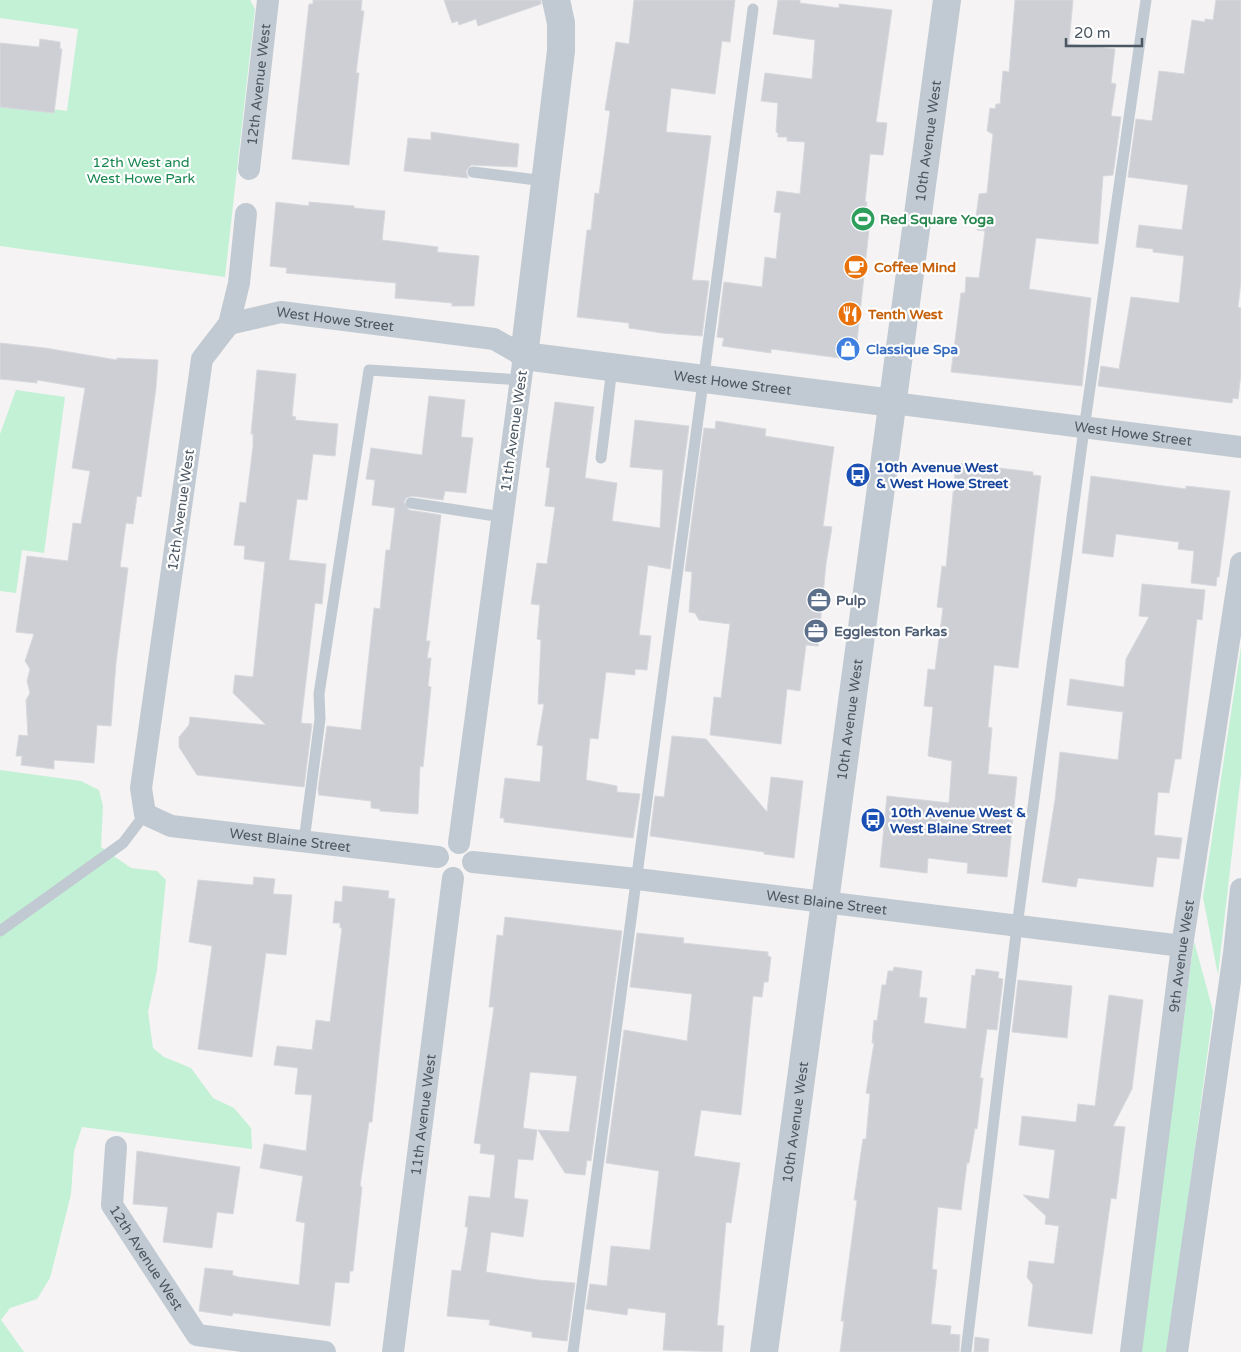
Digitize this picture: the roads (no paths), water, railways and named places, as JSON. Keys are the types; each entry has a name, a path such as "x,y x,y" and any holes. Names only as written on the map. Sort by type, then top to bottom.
{"street":[{"name":"12th Avenue West","path":"249,169 268,0"},
{"name":"10th Avenue West","path":"764,1352 947,0"},
{"name":"11th Avenue West","path":"458,843 522,368 561,51 558,9"},
{"name":"12th Avenue West","path":"145,814 141,788 202,359 229,324 239,284 246,214"},
{"name":"West Howe Street","path":"229,324 280,312 494,339 522,368 612,368 1241,447"},
{"name":"9th Avenue West","path":"1131,1352 1182,946 1241,563"},
{"name":"West Blaine Street","path":"145,814 171,826 438,857"},
{"path":"458,843 471,853 473,862 466,875 453,878 440,871 438,857 445,846 458,843"},
{"name":"West Blaine Street","path":"473,862 637,879 1182,946"},
{"name":"11th Avenue West","path":"394,1352 453,878"},
{"path":"1177,1352 1238,953 1241,889"},
{"name":"12th Avenue West","path":"116,1147 112,1205 197,1335 326,1352"},
{"path":"387,1352 394,1352"}],"lane":[{"path":"966,1352 1017,926 1084,428 1146,0"},
{"path":"573,1352 754,9"},
{"path":"473,172 545,181"},
{"name":"West Howe Street","path":"304,841 320,719 319,694 369,370 522,368"},
{"path":"601,458 612,368"},
{"path":"411,503 502,517"},
{"path":"0,931 123,843 145,814"}],"place":[{"name":"Red Square Yoga","path":"863,219"},
{"name":"Coffee Mind","path":"856,267"},
{"name":"Tenth West","path":"850,314"},
{"name":"Classique Spa","path":"848,349"},
{"name":"10th Avenue West & West Howe Street","path":"858,475"},
{"name":"Pulp","path":"819,600"},
{"name":"Eggleston Farkas","path":"816,631"},
{"name":"10th Avenue West & West Blaine Street","path":"873,820"}],"park label":[{"name":"12th West and West Howe Park","path":"141,170"}]}
